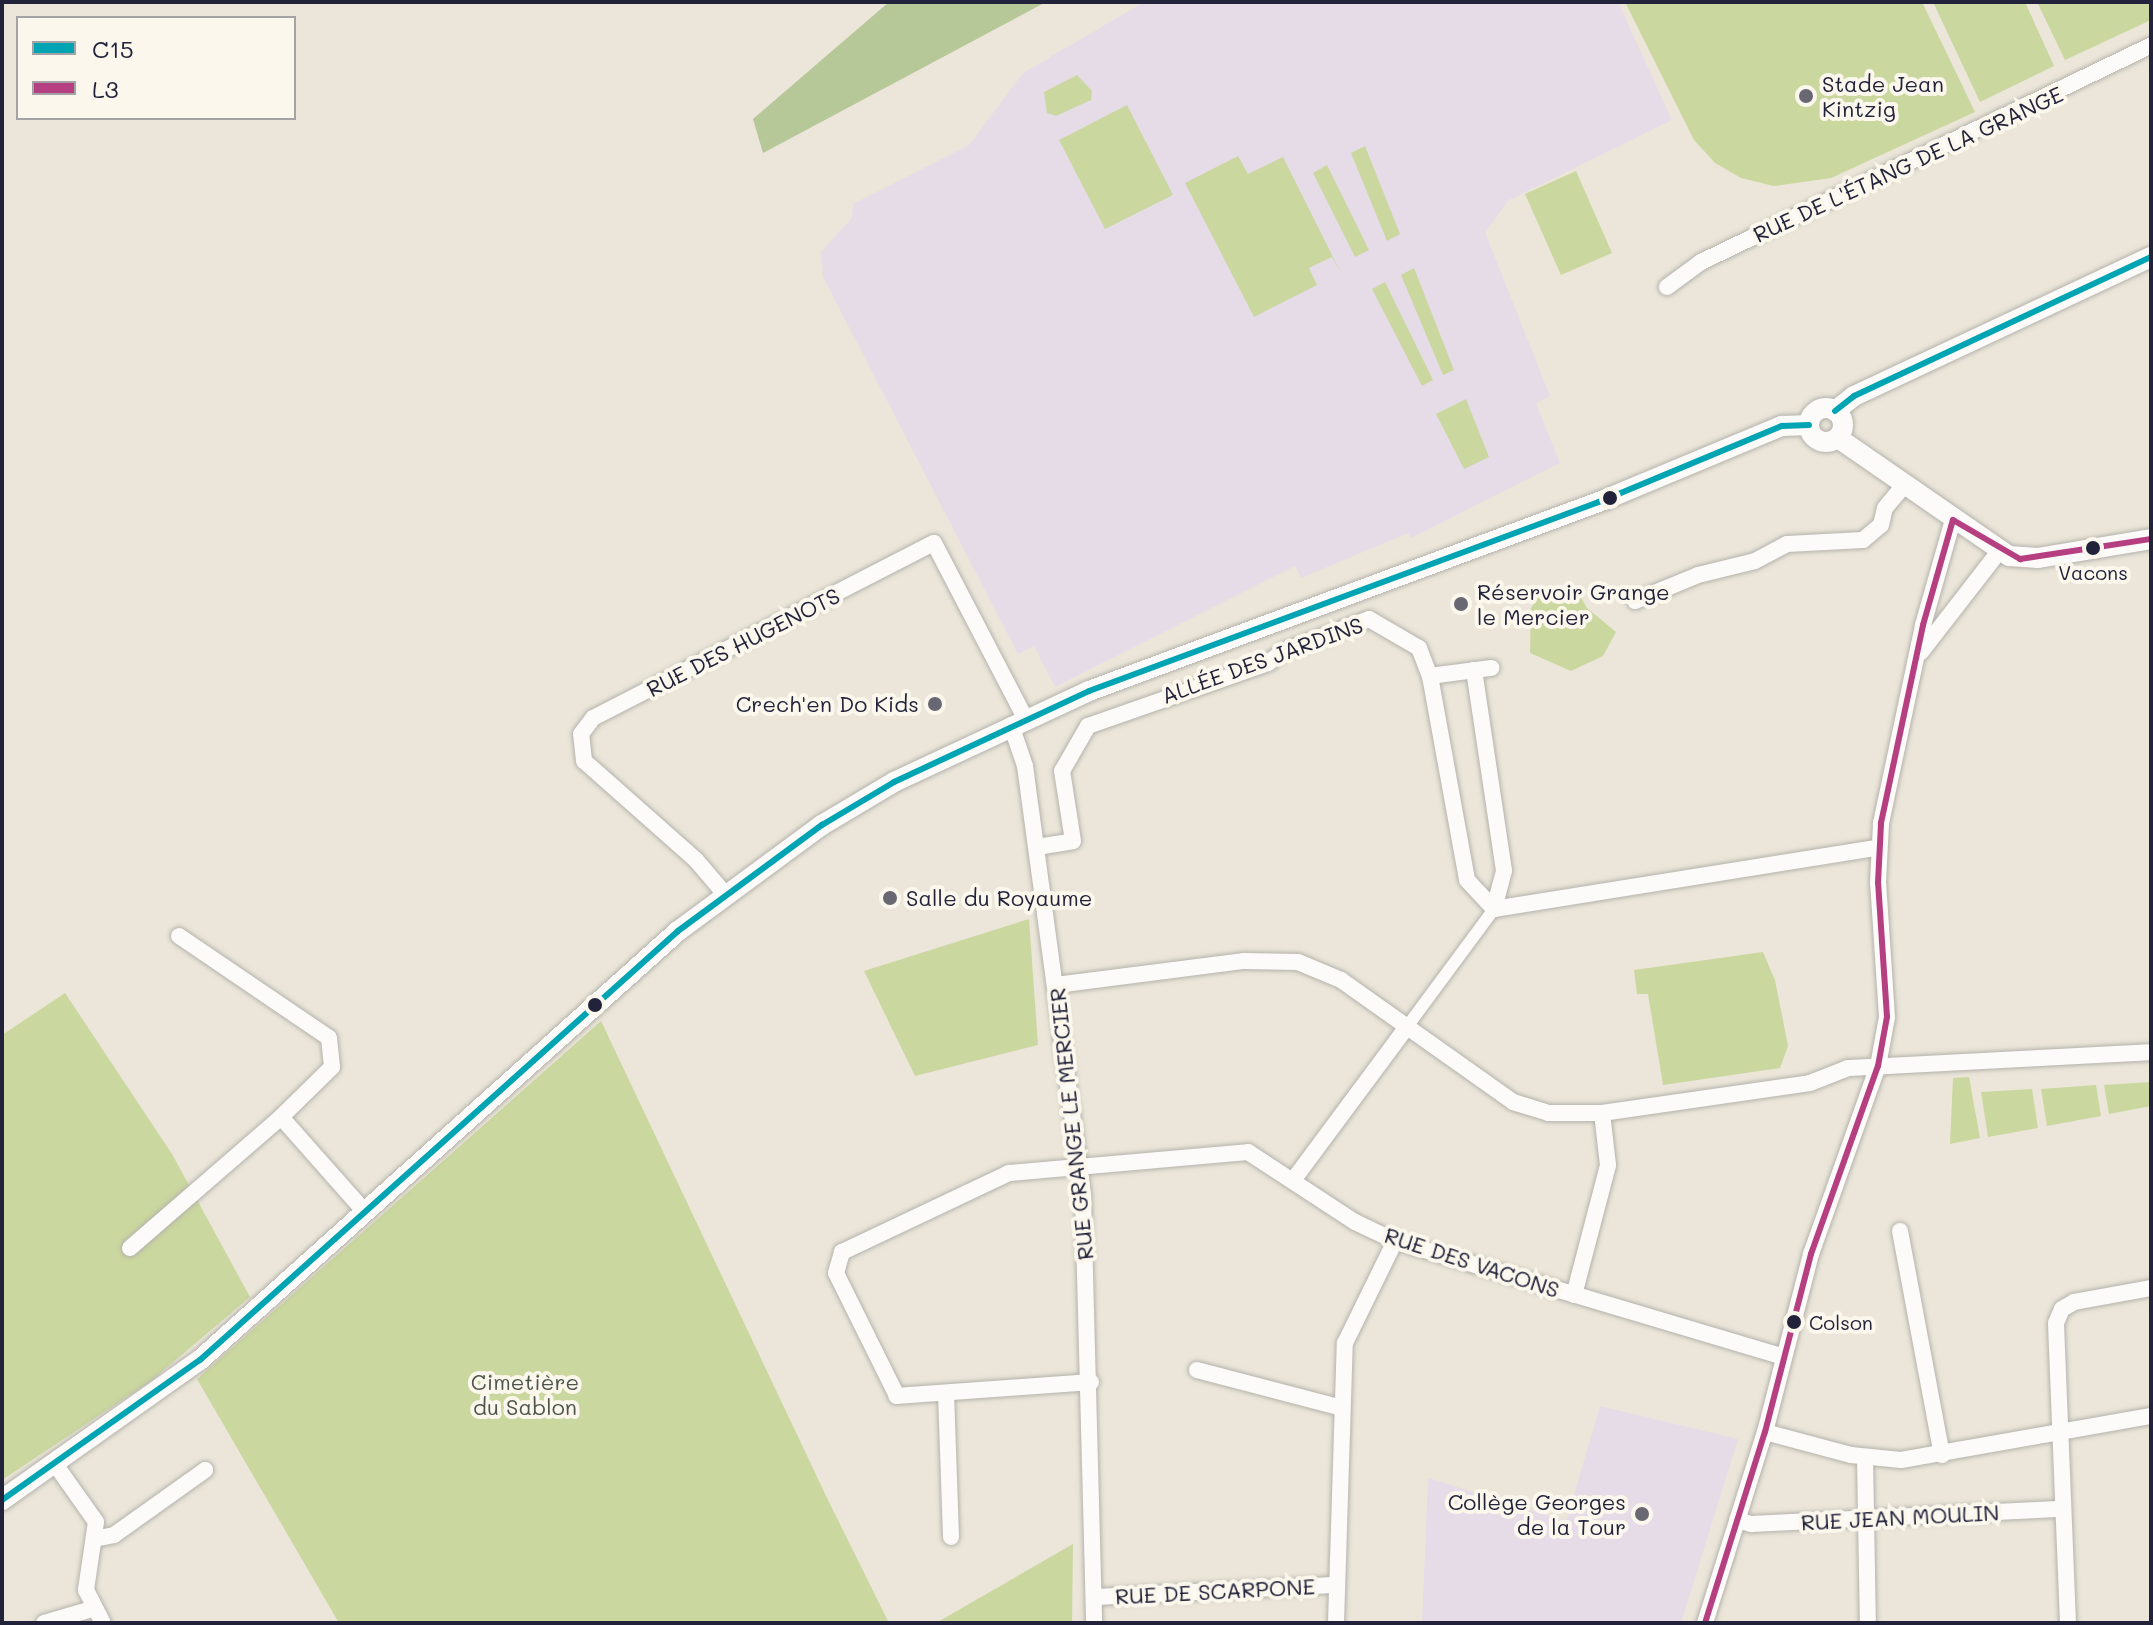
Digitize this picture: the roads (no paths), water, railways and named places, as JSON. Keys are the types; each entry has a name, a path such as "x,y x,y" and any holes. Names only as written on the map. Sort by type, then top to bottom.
{"street":[{"name":"RUE DE L'ÉTANG DE LA GRANGE","path":"1667,287 1701,262 2151,45"},
{"path":"1809,425 1819,410 1835,411 1854,396 2151,257"},
{"path":"1835,411 1843,423 1838,438"},
{"path":"1809,425 1816,440 1838,438 1953,520 2020,559 2151,539"},
{"path":"2,1500 200,1360 625,977 725,894 894,782 1018,722 1604,500 1782,426 1809,425"},
{"path":"1635,601 1698,575 1755,561 1787,544 1863,540 1881,525 1885,508 1905,484"},
{"path":"1705,1623 1765,1432 1811,1254 1878,1066 1887,1017 1879,847 1891,762 1920,653 1923,625 1953,520"},
{"name":"RUE GRANGE LE MERCIER","path":"934,543 1018,722 1025,766 1080,1165 1091,1382 1094,1623"},
{"name":"RUE DES HUGENOTS","path":"725,894 696,860 584,761 581,734 593,718 934,543"},
{"path":"1920,653 2000,550"},
{"name":"ALLÉE DES JARDINS","path":"1037,847 1073,841 1062,771 1088,726 1268,663 1284,651 1369,619 1419,648 1430,676 1467,880 1494,909"},
{"path":"1294,1179 1494,909 1504,871 1483,669 1430,676"},
{"path":"1494,909 1879,847"},
{"path":"130,1248 281,1117 332,1067 334,1047 325,1034 179,936"},
{"path":"1056,985 1244,961 1298,962 1341,980 1513,1102 1548,1113 1602,1113 1810,1083 1841,1070 1878,1066 2151,1052"},
{"path":"1574,1295 1608,1165 1602,1113"},
{"path":"281,1117 365,1212"},
{"name":"RUE DES VACONS","path":"946,1393 897,1396 836,1273 842,1252 1009,1173 1248,1152 1294,1179 1355,1222 1395,1241 1783,1357"},
{"path":"1900,1231 1942,1455"},
{"path":"1336,1623 1345,1343 1395,1241"},
{"path":"2068,1623 2056,1323 2062,1309 2151,1288"},
{"path":"1197,1370 1342,1408"},
{"path":"951,1537 946,1393 1091,1382"},
{"path":"1765,1432 1865,1458 1942,1455 2151,1416"},
{"path":"1865,1458 1868,1623"},
{"path":"44,1623 98,1616 86,1590 96,1522 55,1464"},
{"path":"94,1539 114,1535 205,1470"},
{"name":"RUE JEAN MOULIN","path":"1737,1520 1751,1524 2063,1509"},
{"name":"RUE DE SCARPONE","path":"1094,1597 1335,1585"}],"place":[{"name":"Stade Jean Kintzig","path":"1806,96"},
{"name":"Vacons","path":"2093,548"},
{"name":"Réservoir Grange le Mercier","path":"1461,604"},
{"name":"Crech'en Do Kids","path":"935,704"},
{"name":"Salle du Royaume","path":"890,898"},
{"name":"Colson","path":"1794,1322"},
{"name":"Collège Georges de la Tour","path":"1642,1514"}],"park label":[{"name":"Cimetière du Sablon","path":"525,1394"}]}
